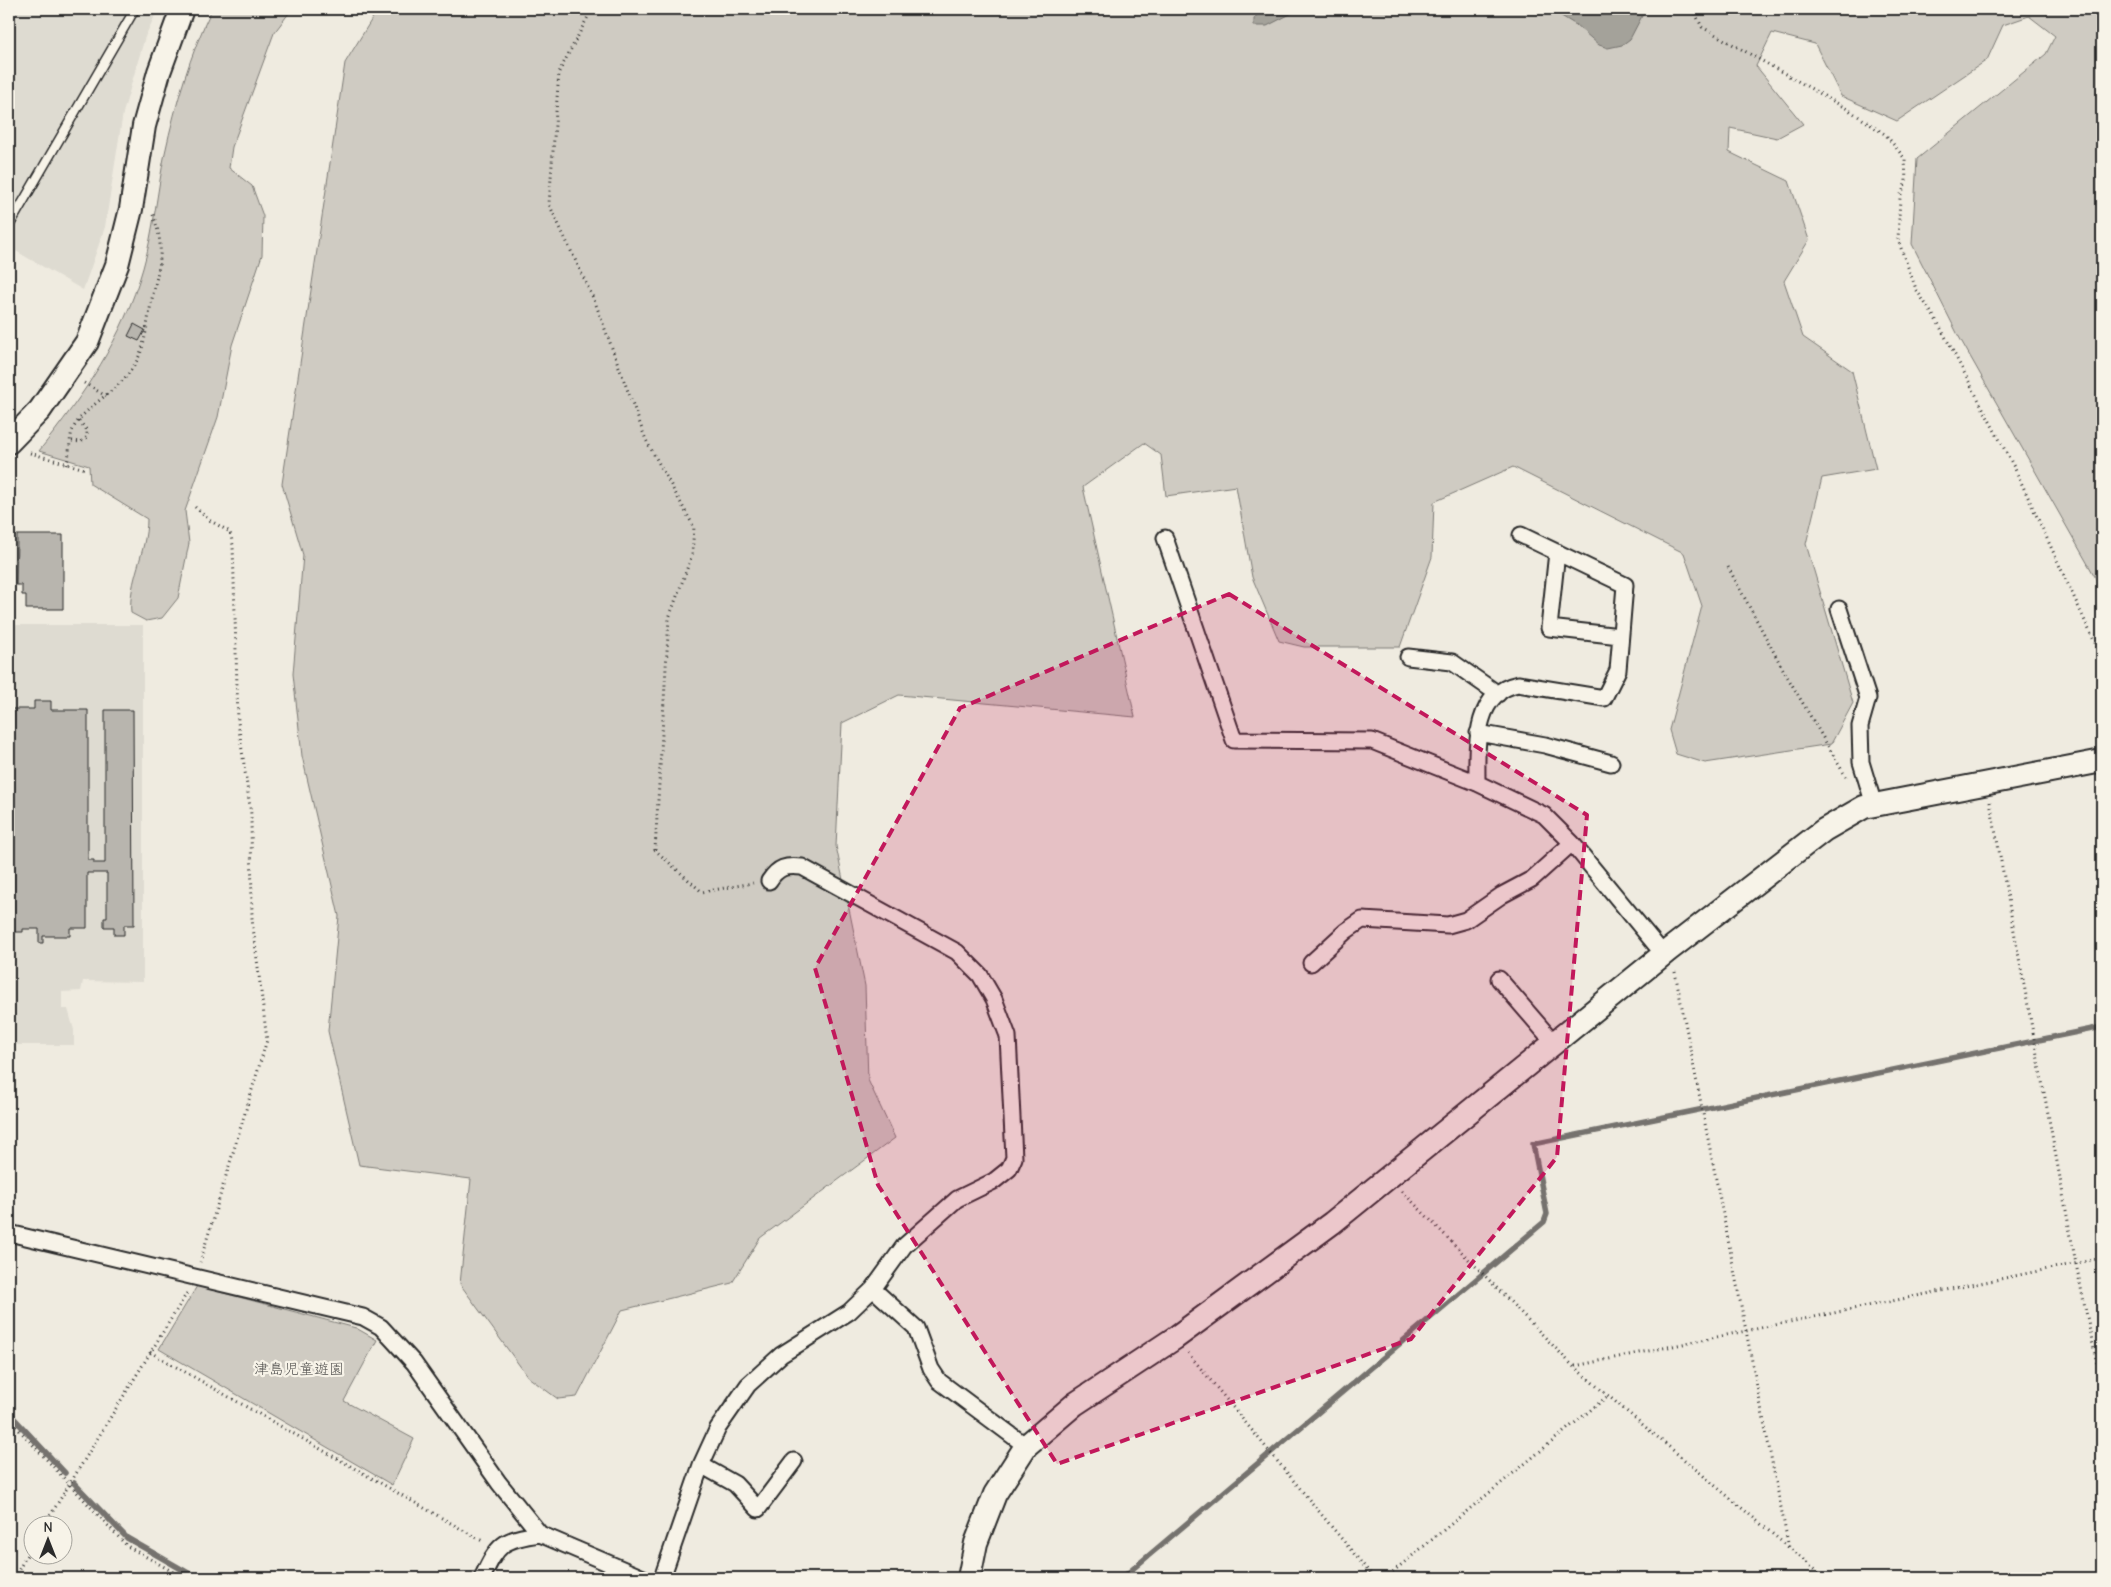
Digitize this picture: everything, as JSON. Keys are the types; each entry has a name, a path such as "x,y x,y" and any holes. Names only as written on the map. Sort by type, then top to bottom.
{"street":[{"path":"9,442 40,410 86,342 117,265 131,209 144,126 159,72 182,9"},
{"path":"1477,783 1478,726 1489,706 1506,686 1518,684 1604,698 1618,670 1625,585 1521,535"},
{"path":"1165,538 1234,740 1372,741 1477,783 1544,815 1572,843 1667,952"},
{"path":"1557,552 1548,628 1620,636"},
{"path":"1838,609 1868,698 1860,726 1861,762 1869,806"},
{"path":"1408,657 1452,662 1498,694"},
{"path":"1478,733 1545,745 1611,763"},
{"path":"961,1578 973,1556 995,1494 1026,1446 1075,1404 1175,1338 1389,1178 1667,952 1824,830 1869,806 2102,761"},
{"path":"1311,963 1346,931 1362,920 1448,925 1466,920 1502,895 1532,879 1572,843"},
{"path":"662,1578 700,1465 718,1428 748,1385 781,1355 849,1312 873,1289 904,1246 957,1199 994,1181 1009,1169 1014,1158 1008,1036 994,999 980,975 957,952 802,868 787,865 775,871 769,881"},
{"path":"1499,979 1555,1044"},
{"path":"9,1233 363,1317 381,1327 414,1363 499,1483 540,1534 642,1578"},
{"path":"873,1289 916,1328 931,1368 940,1381 1026,1446"},
{"path":"700,1465 735,1484 758,1509 794,1461"},
{"path":"482,1578 498,1550 516,1537 540,1534"},
{"path":"969,1578 973,1556"}],"lane":[{"path":"9,226 135,9"}],"path":[{"path":"592,9 560,72 549,204 595,302 646,440 694,527 692,555 669,618 655,850 702,892 769,881"},
{"path":"1693,9 1702,27 1849,110 1886,135 1905,159 1906,182 1900,197 1898,240 1916,289 1938,323 2015,470 2102,658"},
{"path":"66,464 72,441 72,432 79,421 124,379 138,360 147,338 150,309 159,274 161,251 151,210"},
{"path":"84,383 106,396"},
{"path":"72,441 81,442 87,437 87,430 79,421"},
{"path":"30,453 85,469"},
{"path":"51,1514 196,1278 267,1040 252,919 251,814 238,722 233,545 230,532 209,520 195,506"},
{"path":"1728,567 1784,671 1869,806"},
{"path":"1987,784 2076,1264 2102,1388"},
{"path":"1667,952 1701,1105 1789,1548"},
{"path":"1389,1178 1574,1367 1825,1578"},
{"path":"1574,1367 2102,1258"},
{"path":"1175,1338 1374,1578"},
{"path":"150,1352 498,1550"},
{"path":"1385,1578 1609,1396"},
{"path":"9,1419 127,1546 184,1578"},
{"path":"14,1578 22,1564"}],"highlighted area":[{"path":"1229,594 1587,815 1557,1157 1411,1339 1057,1464 878,1185 815,968 960,708"}],"shaded area":[{"path":"9,9 158,9 145,37 123,113 105,227 83,290 9,247"},
{"path":"1267,9 1300,9 1267,26 1254,26 1254,19 1259,12"},
{"path":"1550,9 1642,9 1643,14 1630,39 1622,45 1608,48 1599,45 1576,25"},
{"path":"9,625 143,625 143,982 83,981 81,991 62,992 62,1009 68,1009 74,1030 74,1045 9,1045"}],"green space":[{"path":"212,9 292,9 274,33 232,147 229,168 252,186 263,216 262,255 232,345 218,417 185,511 189,543 178,598 162,618 146,621 131,613 131,601 132,589 144,543 147,519 90,484 89,466 39,451 71,409 100,365 125,318 135,294 150,239 162,167 174,116 190,61"},
{"path":"378,9 2102,9 2102,589 1958,335 1912,244 1917,159 2046,54 2055,36 2029,16 2003,25 1987,60 1897,121 1841,96 1815,44 1772,33 1756,66 1803,124 1777,138 1730,128 1729,152 1789,181 1809,240 1784,281 1803,337 1852,371 1876,469 1822,478 1806,544 1853,703 1831,744 1705,763 1676,754 1669,730 1702,606 1684,553 1513,467 1434,502 1432,557 1400,647 1304,647 1279,641 1252,577 1236,486 1166,496 1161,455 1144,443 1083,487 1135,717 899,695 842,723 836,846 865,986 868,1080 895,1138 760,1238 732,1283 622,1310 577,1397 558,1399 528,1377 460,1284 471,1179 359,1165 328,1031 339,916 302,756 293,674 303,555 282,484 345,63"},
{"name":"津島児童遊園","path":"197,1286 356,1328 377,1340 344,1401 414,1439 392,1485 159,1349"}],"building":[{"path":"134,324 145,330 139,341 128,336"},
{"path":"17,535 63,535 63,609 26,609 26,595 22,595 22,585 16,585"},
{"path":"34,701 51,701 51,710 88,710 88,860 94,860 94,863 105,863 105,710 133,710 134,925 124,925 124,935 114,935 114,927 104,927 104,918 107,918 107,873 87,873 87,928 70,928 70,936 43,936 43,943 39,943 39,929 23,929 23,932 12,932 12,928 9,928 9,709 34,709"}],"waterway":[{"path":"1122,1578 1544,1222 1547,1214 1533,1144 2102,1027"},
{"path":"9,1413 65,1473"},
{"path":"74,1483 127,1538 197,1578"}]}
